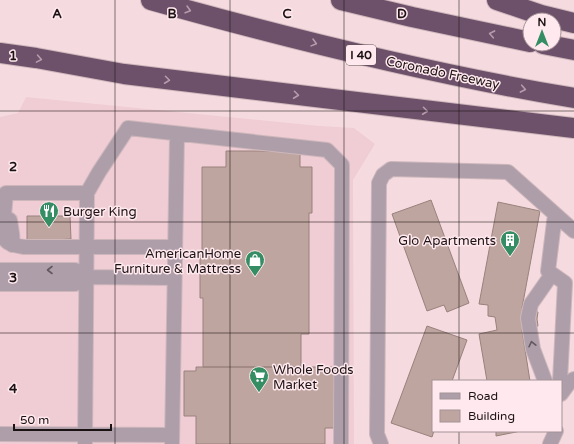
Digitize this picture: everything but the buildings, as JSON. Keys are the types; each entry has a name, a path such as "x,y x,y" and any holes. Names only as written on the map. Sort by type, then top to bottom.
{"highway":[{"name":"Coronado Freeway","path":"151,0 341,50 457,76 574,98"},
{"path":"341,0 425,20 522,40"},
{"path":"497,0 541,15 574,23"},
{"path":"562,48 574,50"},
{"path":"0,53 124,74 574,128"}],"lane":[{"path":"85,439 87,193 128,128 327,150 342,164 341,444"},
{"path":"0,434 85,439 172,439 177,134"},
{"path":"381,444 377,434 379,183 383,175 391,169 508,172 574,230"},
{"path":"12,245 14,238 10,220 2,220 6,193 87,193"},
{"path":"555,214 548,271 552,274 570,278 560,380"},
{"path":"0,229 7,243 12,245 38,247 175,247"},
{"path":"0,270 76,270 86,277"},
{"path":"545,380 533,349 528,318 531,304 552,274"},
{"path":"0,284 75,284 86,277 174,278"},
{"path":"562,393 569,383 574,380"},
{"path":"550,444 556,432"}],"shaded area":[{"path":"26,97 320,126 354,128 375,144 353,180 354,444 0,444 0,117 18,113"}],"place":[{"name":"Burger King","path":"49,228"},
{"name":"Glo Apartments","path":"510,257"},
{"name":"AmericanHome Furniture & Mattress","path":"255,277"},
{"name":"Whole Foods Market","path":"259,393"}]}
